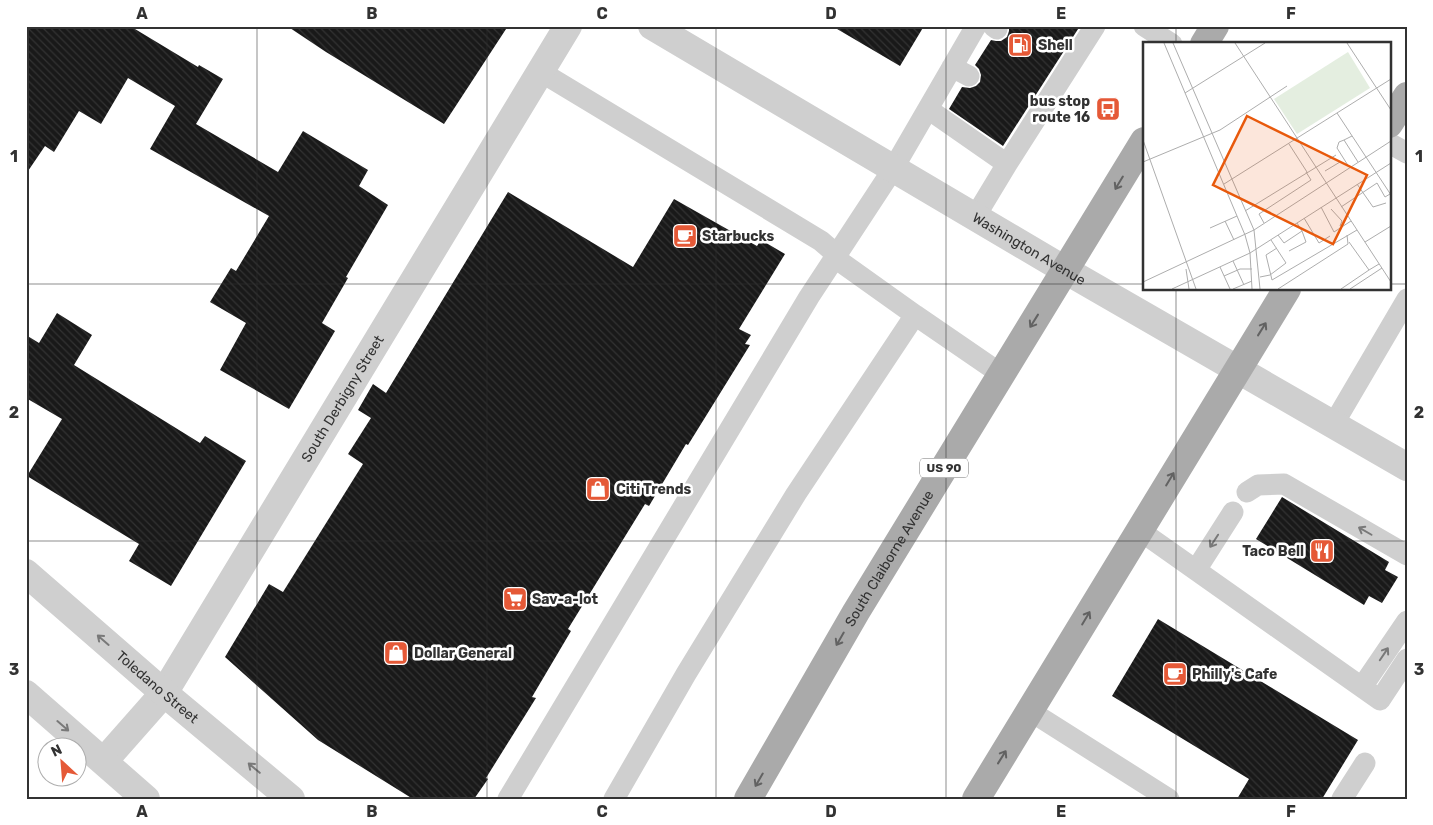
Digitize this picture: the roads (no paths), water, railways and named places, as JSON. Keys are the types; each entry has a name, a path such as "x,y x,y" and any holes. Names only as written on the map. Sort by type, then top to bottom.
{"main road":[{"path":"1205,42 1215,26"},
{"path":"1390,122 1407,96"},
{"name":"South Claiborne Avenue","path":"748,799 856,612 1143,143"},
{"path":"984,796 1030,711 1237,368 1286,290"}],"street":[{"name":"South Derbigny Street","path":"104,762 164,692 568,26"},
{"name":"Washington Avenue","path":"652,26 974,217 1407,467"},
{"name":"Toledano Street","path":"26,573 292,799"},
{"path":"26,694 146,799"}],"lane":[{"path":"508,799 809,297 893,169 928,109 960,71 976,26"},
{"path":"1144,26 1169,42"},
{"path":"974,217 1063,68 1091,28"},
{"path":"541,72 821,241 836,256 915,315 1001,374"},
{"path":"928,109 1007,164"},
{"path":"1390,144 1407,153"},
{"path":"1333,424 1407,299"},
{"path":"614,799 686,674 791,502 915,315"},
{"path":"1247,492 1258,485 1284,484 1407,555"},
{"path":"1196,570 1233,512"},
{"path":"1139,530 1380,700 1407,659"},
{"path":"1362,687 1407,621"},
{"path":"1030,711 1169,799"},
{"path":"1342,799 1365,763"}],"place":[{"name":"Shell","path":"1020,45"},
{"name":"bus stop route 16","path":"1108,109"},
{"name":"Starbucks","path":"685,236"},
{"name":"Citi Trends","path":"598,489"},
{"name":"Taco Bell","path":"1322,551"},
{"name":"Sav-a-lot","path":"515,599"},
{"name":"Dollar General","path":"396,653"},
{"name":"Philly's Cafe","path":"1175,674"}]}
